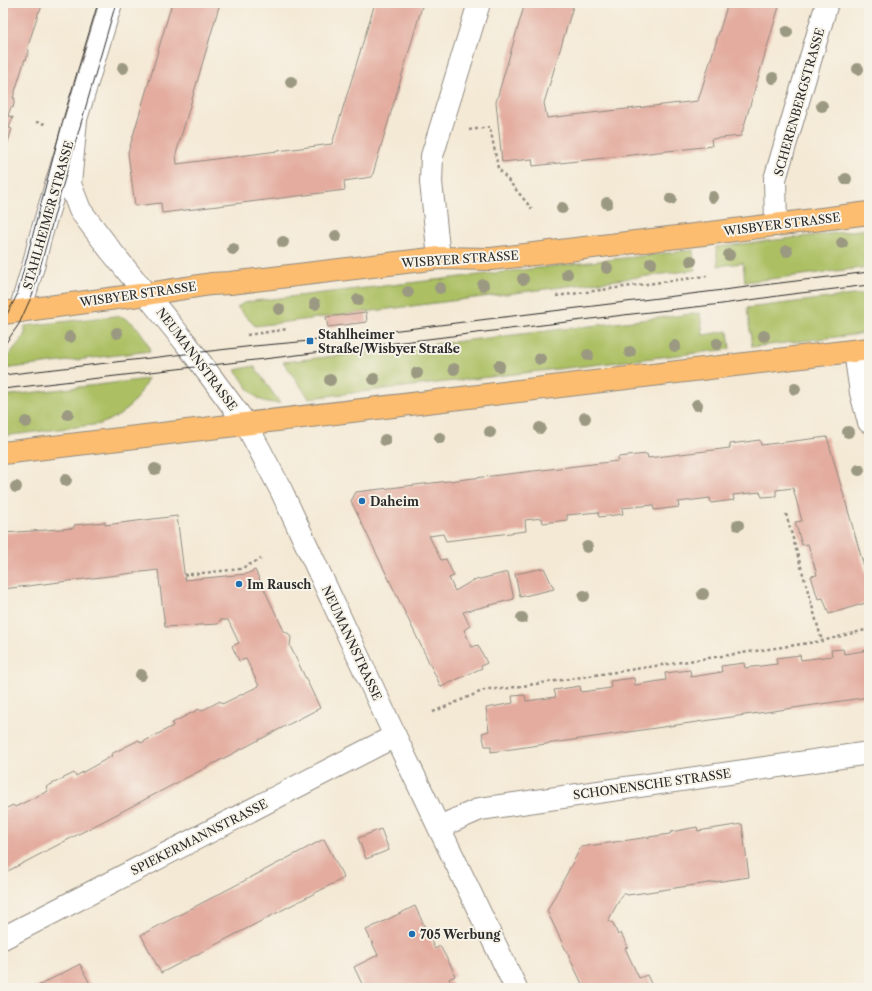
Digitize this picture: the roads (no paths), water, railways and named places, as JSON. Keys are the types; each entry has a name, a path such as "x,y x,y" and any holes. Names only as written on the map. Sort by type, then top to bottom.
{"main road":[{"name":"WISBYER STRASSE","path":"11,312 211,284 438,258 491,258 869,213"},
{"path":"3,453 862,350"}],"street":[{"name":"STAHLHEIMER STRASSE","path":"11,312 34,263 40,238 111,3"},
{"path":"438,258 431,182 432,156 478,3"},
{"name":"SCHERENBERGSTRASSE","path":"776,225 775,179 828,3"},
{"name":"STAHLHEIMER STRASSE","path":"76,120 70,184 80,210 111,251 147,294"},
{"name":"NEUMANNSTRASSE","path":"147,294 211,375 246,424 281,490 516,988"},
{"path":"862,350 860,394 869,422"},
{"name":"SPIEKERMANNSTRASSE","path":"3,938 396,736"},
{"name":"SCHONENSCHE STRASSE","path":"439,827 480,809 869,753"}],"tram line":[{"path":"3,322 17,295 64,116 98,3"},
{"path":"3,347 19,324 33,293 116,3"},
{"path":"3,375 310,341 869,272"},
{"path":"3,389 722,304 869,285"}],"place":[{"name":"Stahlheimer Straße/Wisbyer Straße","path":"310,341"},
{"name":"Daheim","path":"362,501"},
{"name":"Im Rausch","path":"239,584"},
{"name":"705 Werbung","path":"412,934"}]}
